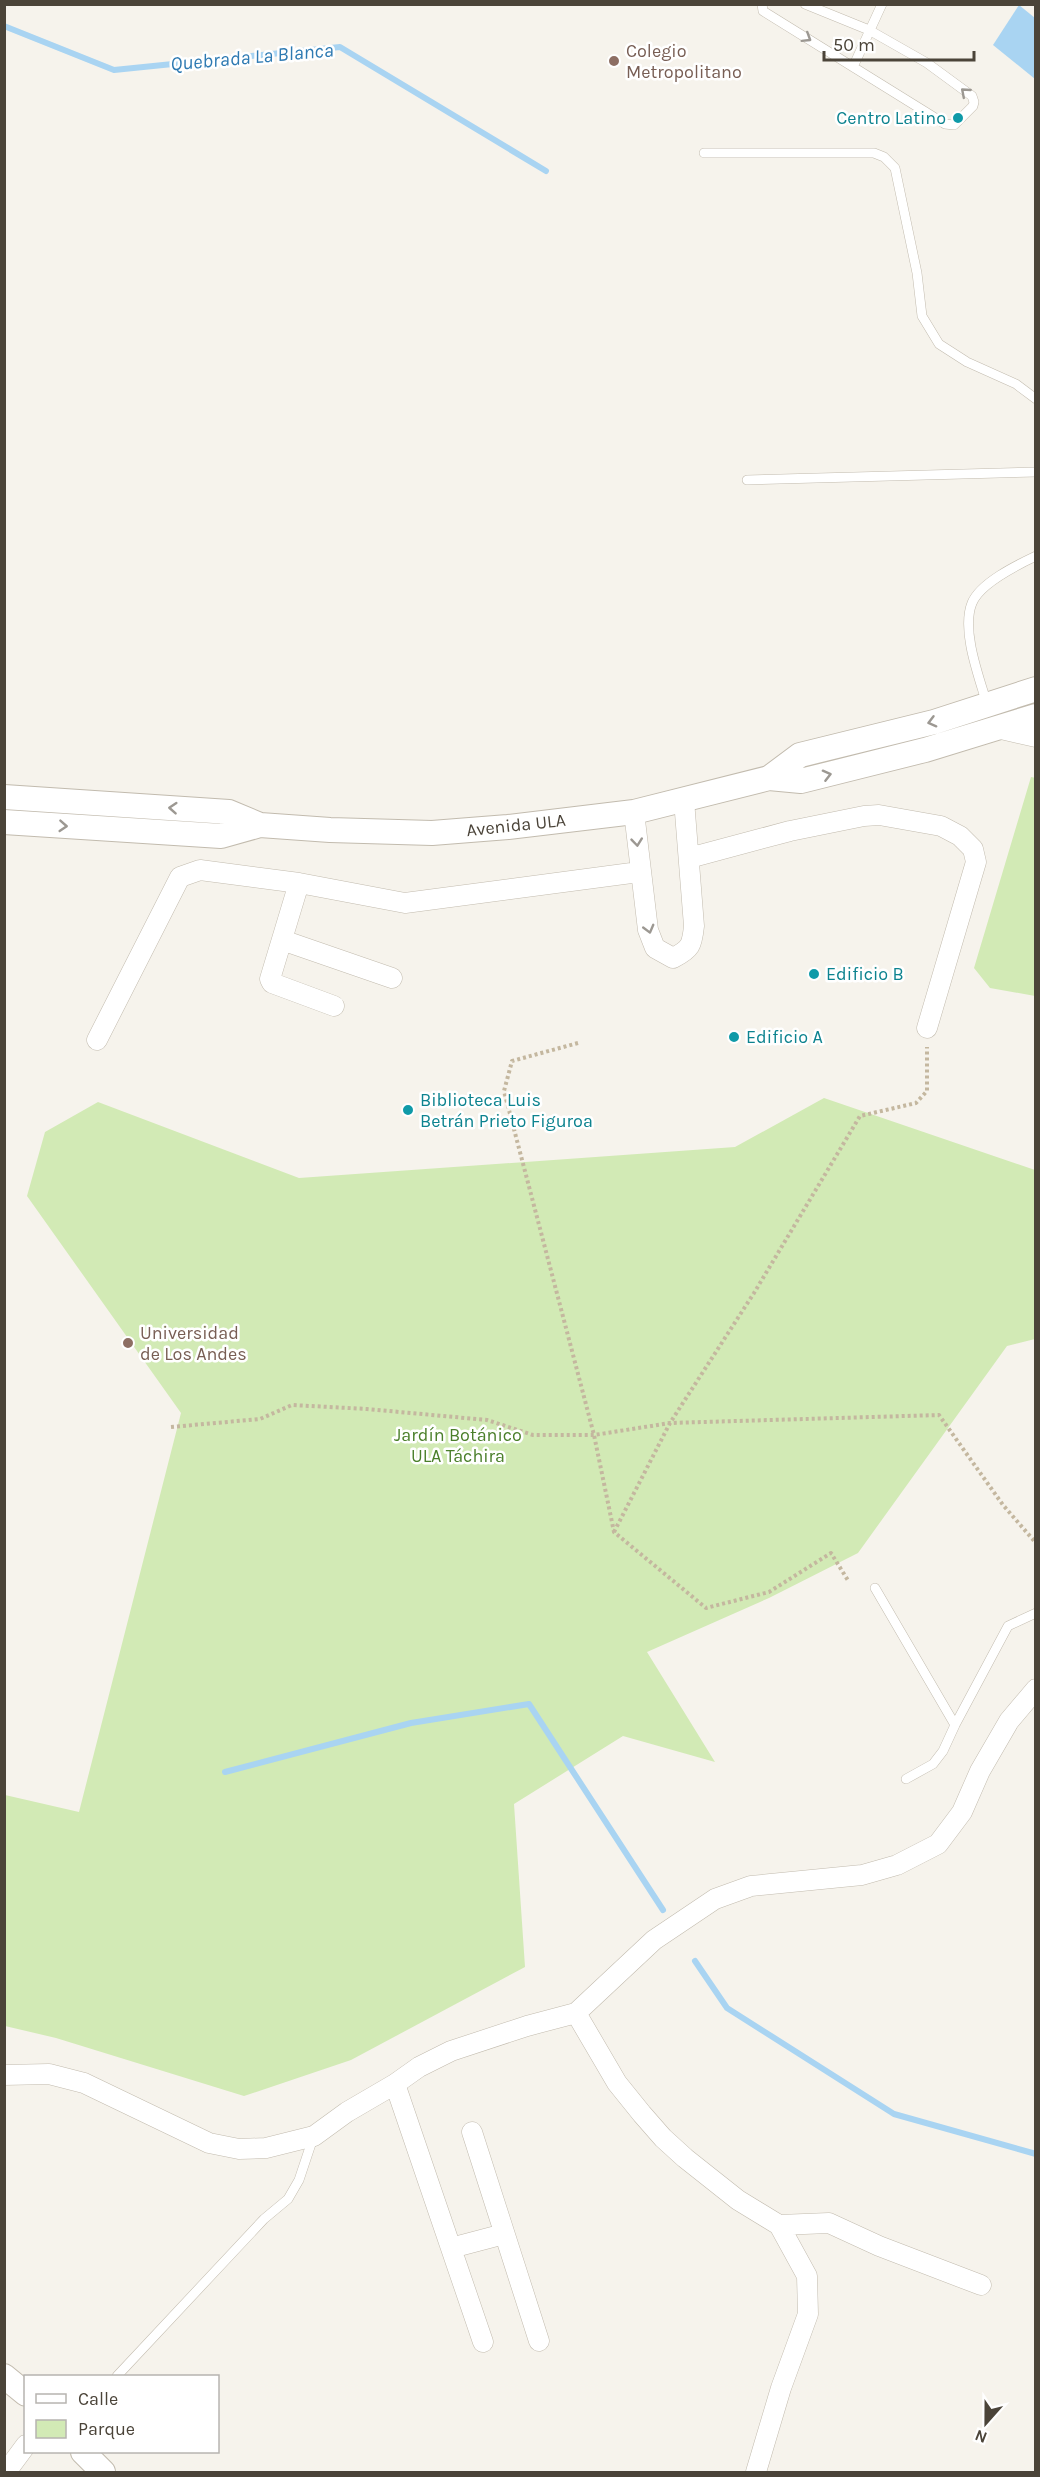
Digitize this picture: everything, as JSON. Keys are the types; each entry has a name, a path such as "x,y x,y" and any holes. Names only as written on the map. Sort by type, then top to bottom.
{"street":[{"name":"Avenida ULA","path":"769,778 800,755 934,722 1035,689"},
{"name":"Avenida ULA","path":"4,797 229,812 260,825 432,833 508,827 634,812 769,778 801,781 1001,729 1035,716"},
{"path":"1001,729 1035,737"},
{"path":"634,812 639,872 648,930 656,948 673,958 687,951 693,941 694,926 689,858 686,849 684,800"},
{"path":"689,858 790,831 864,816 879,815 941,826 960,836 973,849 976,862 927,1028"},
{"name":"Avenida ULA","path":"4,822 221,836 260,825"},
{"path":"97,1040 180,877 200,870 299,883 405,903 639,872"},
{"path":"299,883 271,974 272,983 334,1006"},
{"path":"282,940 392,978"},
{"path":"4,2075 49,2074 84,2083 209,2143 239,2149 266,2148 314,2136 418,2067 451,2051 527,2026 576,2013 654,1940 715,1899 751,1886 862,1875 897,1864 938,1844 962,1812 980,1771 1009,1721 1035,1689"},
{"path":"576,2013 617,2083 663,2138 738,2200 779,2225 807,2276 808,2314 781,2388 756,2472"},
{"path":"395,2084 483,2342"},
{"path":"472,2132 539,2341"},
{"path":"779,2225 829,2223 879,2246 981,2285"},
{"path":"451,2248 504,2234"},
{"path":"4,2376 24,2392"},
{"path":"6,2472 24,2448"},
{"path":"85,2453 103,2472"}],"lane":[{"path":"762,4 763,11 945,124 954,125 973,106 972,96 927,63 868,30 805,4"},
{"path":"854,67 868,30 882,4"},
{"path":"704,153 874,153 884,157 895,168 917,273 922,316 939,344 967,362 1016,384 1035,399"},
{"path":"747,480 1035,472"},
{"path":"988,706 975,663 969,625 972,603 983,588 1035,556"},
{"path":"875,1588 955,1725"},
{"path":"906,1779 933,1764 943,1751 1008,1626 1035,1613"},
{"path":"118,2375 264,2219 288,2199 299,2180 314,2136"}],"path":[{"path":"614,1532 670,1423 754,1293 860,1116 916,1103 927,1091 927,1028"},
{"path":"578,1043 512,1061 504,1091 594,1435 614,1532 706,1608 769,1592 831,1553 849,1582"},
{"path":"171,1427 260,1419 292,1405 487,1420 533,1435 594,1435 670,1423 939,1414 1003,1505 1035,1543"}],"green space":[{"path":"1031,777 1036,778 1035,996 990,988 974,968"},
{"name":"Jardín Botánico ULA Táchira","path":"824,1098 1035,1170 1035,1339 1007,1346 858,1553 769,1598 647,1652 715,1762 623,1736 514,1804 525,1967 351,2060 244,2096 56,2038 5,2026 5,1795 79,1812 181,1413 27,1196 45,1132 98,1102 299,1178 735,1147"}],"water":[{"path":"1019,5 1035,18 1035,79 993,45"}],"waterway":[{"name":"Quebrada La Blanca","path":"4,26 114,70 340,47 546,171"},
{"path":"225,1772 411,1723 529,1704 663,1910"},
{"path":"695,1961 727,2008 894,2114 1036,2154"}],"place":[{"name":"Colegio Metropolitano","path":"614,61"},
{"name":"Centro Latino","path":"958,118"},
{"name":"Edificio B","path":"814,974"},
{"name":"Edificio A","path":"734,1037"},
{"name":"Biblioteca Luis Betrán Prieto Figuroa","path":"408,1110"},
{"name":"Universidad de Los Andes","path":"128,1343"}]}
